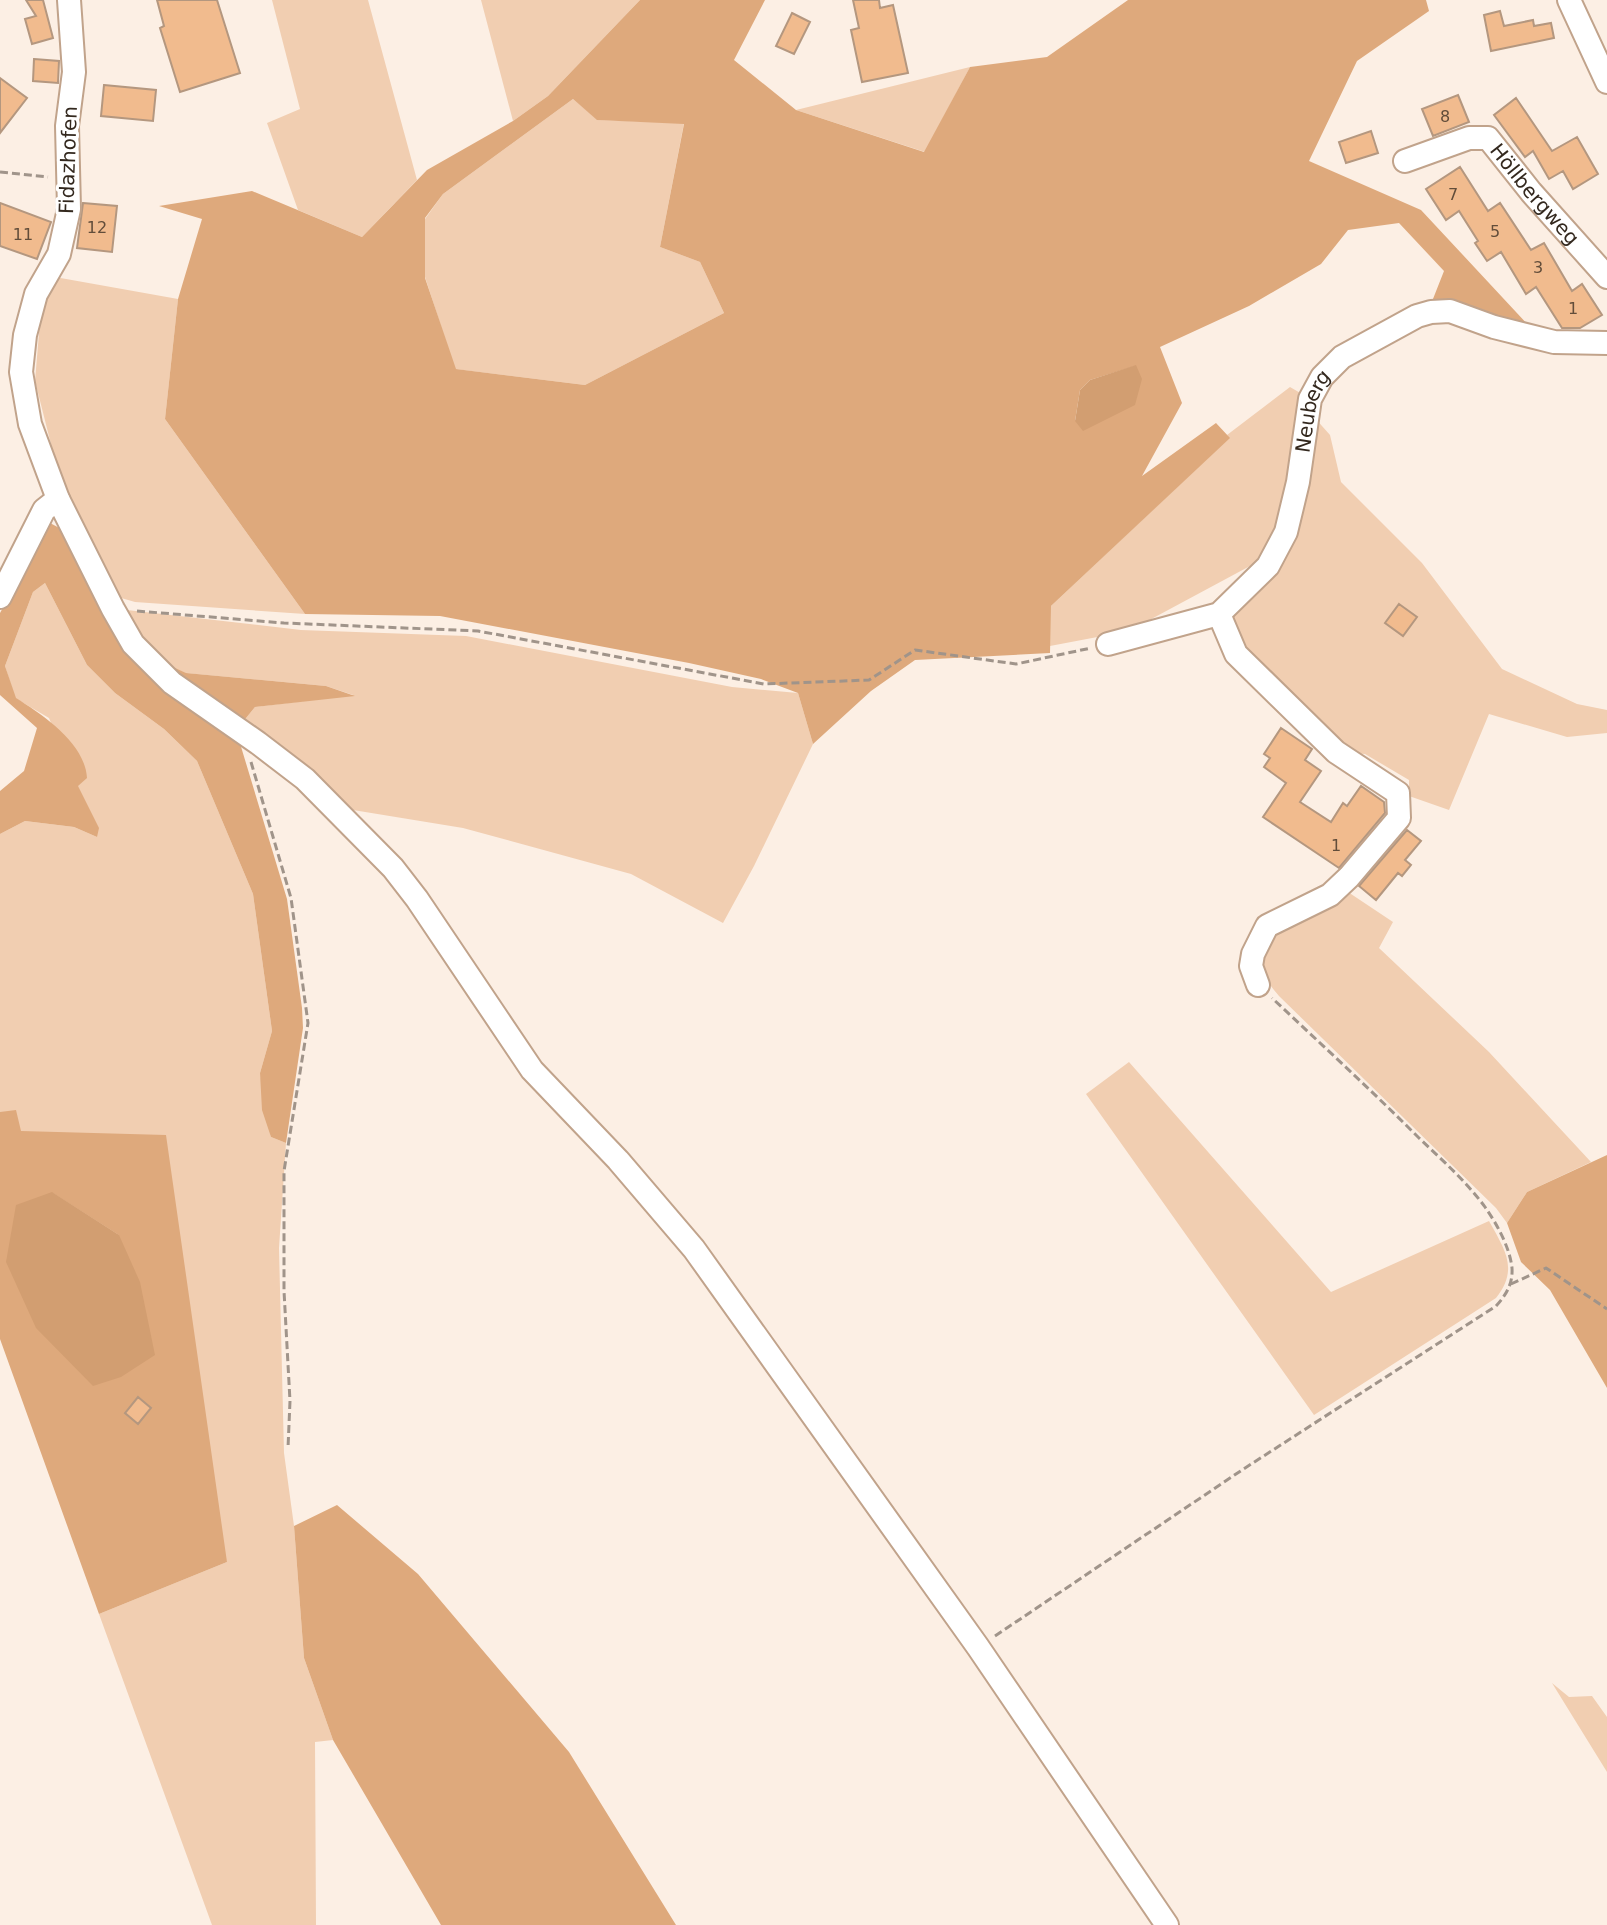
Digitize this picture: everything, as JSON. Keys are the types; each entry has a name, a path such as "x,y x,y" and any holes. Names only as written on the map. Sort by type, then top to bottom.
{"street":[{"path":"1569,0 1607,82"},
{"name":"Fidazhofen","path":"72,1 74,72 67,126 69,209 59,254 36,294 25,335 21,372 30,424 58,499 113,609 133,644 172,683 305,779 393,868 532,1070 618,1160 694,1249 978,1647 1167,1925"},
{"name":"Höllbergweg","path":"1405,161 1469,138 1488,138 1531,192 1607,277"},
{"name":"Neuberg","path":"1108,644 1219,614 1268,566 1286,532 1298,482 1310,399 1322,377 1342,357 1417,316 1431,312 1450,311 1494,327 1554,342 1607,343"},
{"path":"0,597 44,510 58,499"},
{"path":"1219,614 1236,654 1336,752 1398,793 1399,818 1349,877 1330,895 1267,926 1253,954 1251,966 1258,985"}],"path":[{"path":"0,172 68,177"},
{"path":"113,609 284,623 478,631 764,684 869,680 915,650 1016,664 1108,644"},
{"path":"251,762 291,898 308,1023 284,1171 284,1291 290,1401 288,1448"},
{"path":"978,1647 1482,1315 1505,1295 1511,1284 1512,1268 1505,1244 1486,1209 1469,1188 1364,1083 1258,985"},
{"path":"1511,1284 1546,1268 1607,1309"}],"shaded area":[{"path":"272,0 368,0 417,180 362,237 298,210 267,123 300,109"},
{"path":"481,0 640,0 548,96 513,121"},
{"path":"640,0 765,0 734,60 796,110 924,152 970,67 1047,57 1128,0 1426,0 1429,11 1357,61 1309,161 1421,210 1531,328 1431,304 1444,271 1399,223 1348,230 1321,264 1249,306 1160,347 1182,403 1142,476 1216,423 1230,438 1051,606 1050,653 915,660 871,691 813,744 798,693 761,679 440,616 305,614 165,419 178,299 202,219 159,206 252,191 362,237 427,170 513,121 548,96","holes":["573,99 597,120 684,124 660,247 700,262 724,313 585,385 456,369 425,278 425,218 443,194","1135,366 1075,421 1080,390 1090,380"]},
{"path":"970,67 925,152 796,110"},
{"path":"573,99 598,120 684,123 660,247 700,262 724,313 585,385 455,369 425,277 425,219 443,194"},
{"path":"55,277 178,299 165,419 305,614 135,602 111,595 56,464 35,381 40,321"},
{"path":"1136,365 1142,379 1135,405 1083,431 1075,421 1080,390 1090,380"},
{"path":"1290,387 1302,394 1290,492 1265,555 1129,631 1050,646 1050,607 1229,438 1227,435"},
{"path":"1314,417 1330,435 1341,482 1422,563 1502,669 1577,704 1607,710 1607,733 1567,737 1489,714 1449,810 1409,796 1409,780 1365,754 1336,752 1232,633 1234,605 1276,570"},
{"path":"50,523 65,531 132,648 186,673 326,686 355,696 255,707 242,723 239,740 287,899 302,1008 303,1028 286,1143 271,1137 262,1110 260,1073 272,1031 253,894 197,761 164,729 115,693 87,665 45,583 33,592 5,666 16,698 61,731 79,753 87,778 78,786 99,828 97,837 74,827 25,821 0,834 0,791 24,771 37,728 0,695 0,613"},
{"path":"45,583 87,665 115,693 164,729 197,761 253,894 272,1031 260,1073 271,1137 286,1143 279,1248 284,1453 294,1526 304,1658 333,1740 315,1742 316,1925 212,1925 99,1614 227,1562 20,1131 0,1112 0,834 25,821 74,827 97,837 49,718 15,698 5,666 33,592"},
{"path":"127,610 301,630 466,636 732,687 798,693 813,744 723,923 631,874 463,828 353,810 242,723 255,707 353,695 326,686 185,673 158,660 130,628"},
{"path":"1348,892 1393,922 1379,948 1489,1052 1591,1162 1527,1192 1507,1223 1496,1208 1279,996 1262,971 1260,958 1265,942"},
{"path":"1129,1062 1331,1292 1489,1221 1507,1260 1507,1278 1503,1288 1496,1298 1314,1415 1086,1094"},
{"path":"16,1110 21,1131 166,1135 227,1562 99,1614 0,1339 0,1112","holes":["53,1193 119,1235 16,1206"]},
{"path":"1607,1155 1607,1388 1550,1290 1521,1262 1507,1223 1527,1192"},
{"path":"52,1192 119,1235 140,1282 155,1355 121,1377 93,1386 36,1328 6,1262 16,1205"},
{"path":"337,1505 418,1574 569,1752 676,1925 441,1925 333,1740 304,1658 294,1526"},
{"path":"1552,1683 1569,1697 1592,1696 1607,1717 1607,1772"}],"building":[{"path":"26,0 43,0 53,38 32,44 25,19 36,16"},
{"path":"157,0 217,0 240,73 180,92 160,28 164,26"},
{"path":"853,0 879,0 880,8 893,5 908,73 862,82 851,30 859,28"},
{"path":"1500,11 1504,26 1533,20 1534,26 1551,23 1554,38 1491,51 1484,15"},
{"path":"792,13 810,22 794,54 776,46"},
{"path":"34,59 59,61 58,83 33,81"},
{"path":"0,78 27,98 0,133"},
{"path":"104,85 156,90 153,121 101,116"},
{"path":"1458,95 1469,122 1433,136 1422,109"},
{"path":"1516,98 1552,151 1577,137 1598,174 1573,189 1563,171 1549,179 1533,151 1525,157 1494,115"},
{"path":"1371,131 1378,153 1346,163 1339,142"},
{"path":"1460,167 1488,211 1500,203 1531,250 1544,243 1572,291 1582,284 1602,315 1580,328 1562,328 1536,287 1526,294 1501,252 1487,261 1459,211 1446,220 1426,189"},
{"path":"0,203 51,222 37,259 0,246"},
{"path":"83,203 117,206 112,252 77,248"},
{"path":"1399,604 1417,617 1403,636 1385,623"},
{"path":"1281,728 1312,749 1305,760 1321,771 1300,802 1331,822 1343,803 1347,806 1361,786 1384,802 1385,813 1339,868 1263,817 1286,783 1264,767 1270,758 1264,754"},
{"path":"1407,830 1421,841 1405,860 1411,865 1402,876 1398,873 1376,900 1359,886"},
{"path":"138,1397 151,1408 138,1424 125,1413"}]}
